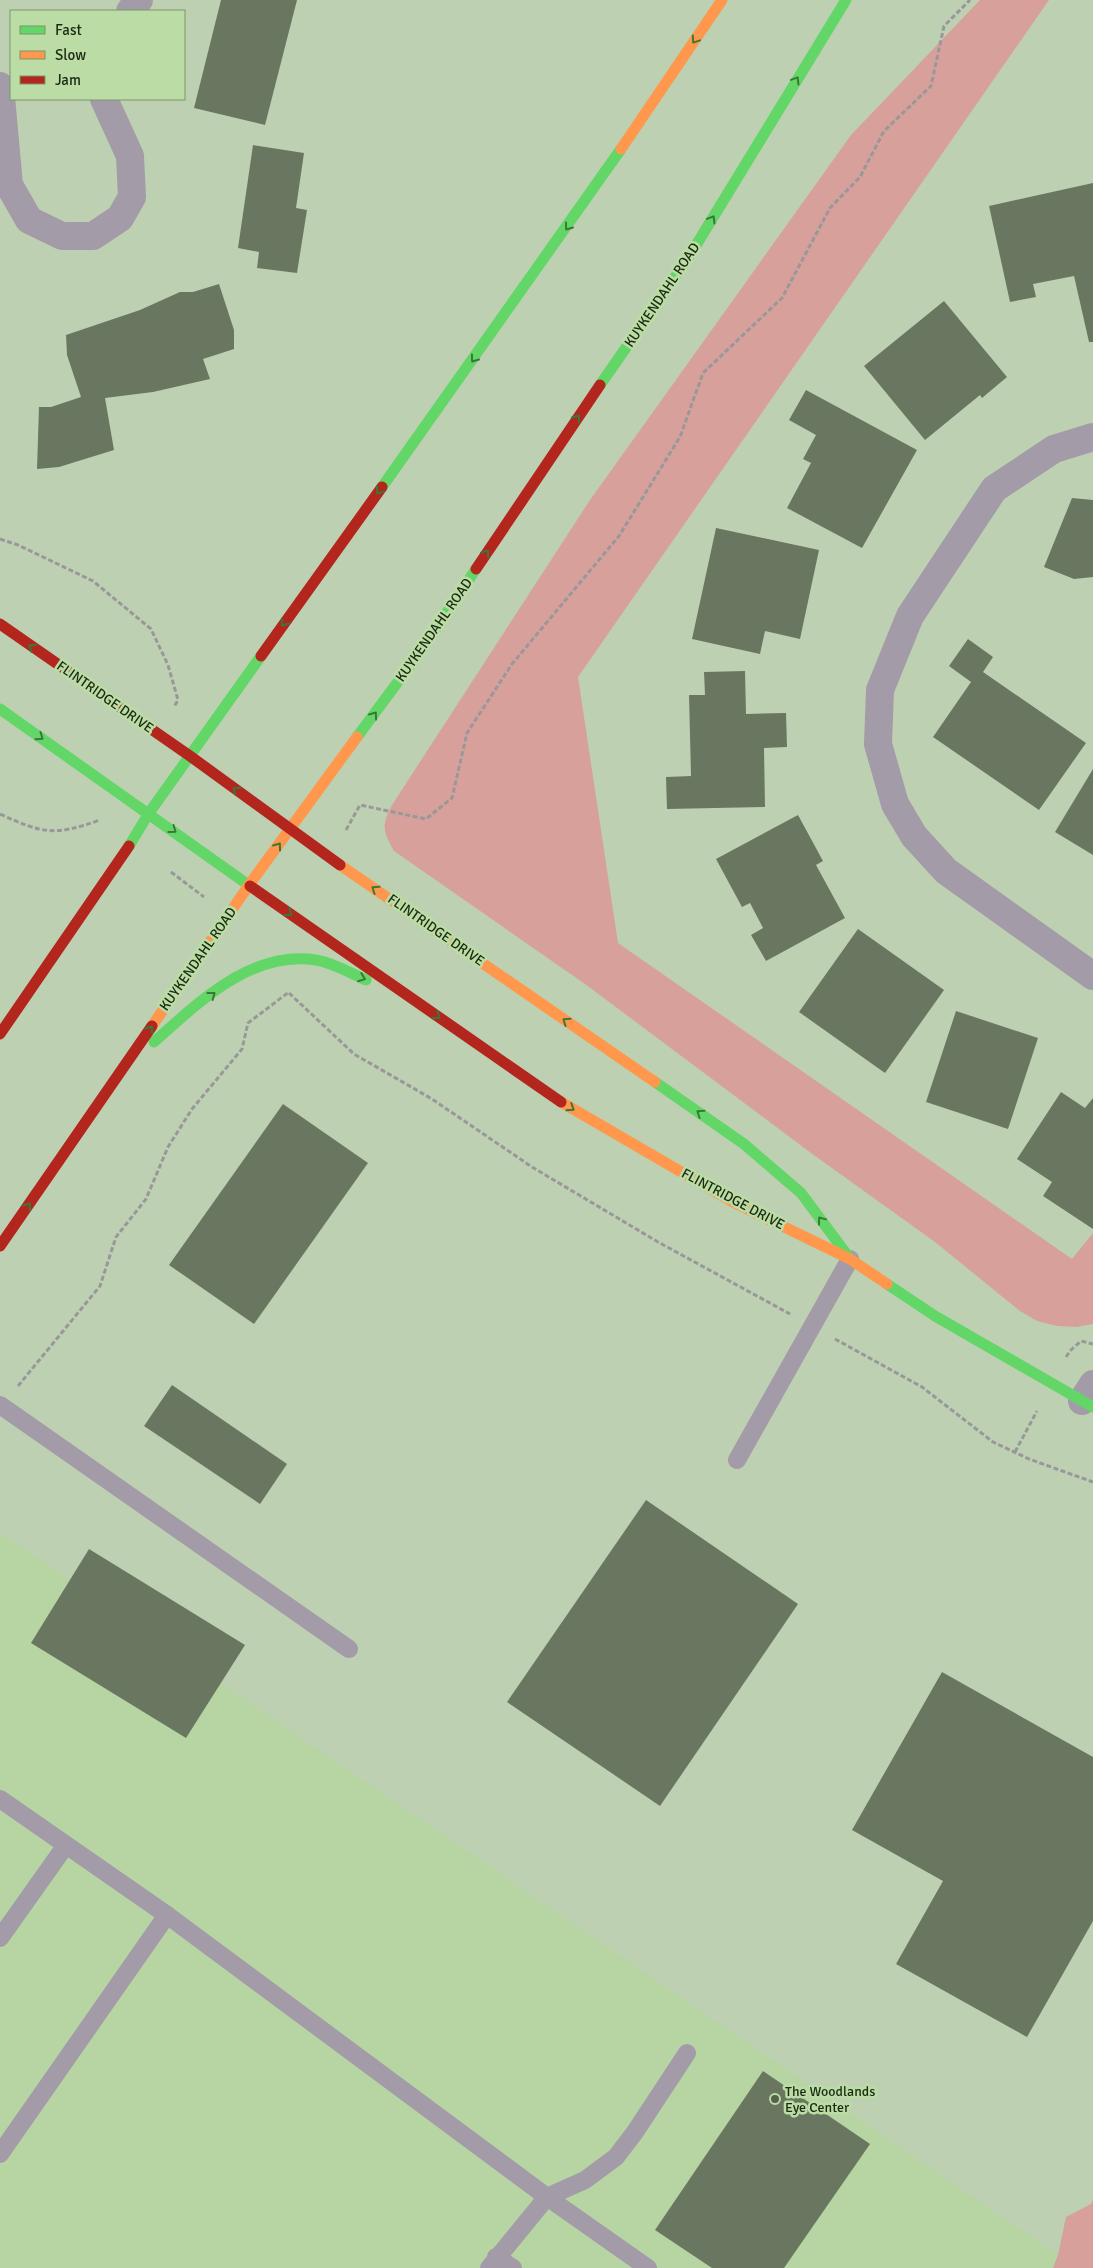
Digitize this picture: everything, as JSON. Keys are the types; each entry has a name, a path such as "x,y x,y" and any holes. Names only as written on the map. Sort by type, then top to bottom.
{"main road":[{"path":"0,1034 132,842 148,812 190,756 596,187 722,0"},
{"name":"KUYKENDAHL ROAD","path":"0,1246 249,886 423,648 546,464 687,260 846,0"},
{"name":"FLINTRIDGE DRIVE","path":"0,624 190,756 290,830 744,1144 801,1193 850,1259"},
{"name":"FLINTRIDGE DRIVE","path":"0,709 148,812 249,886 573,1110 733,1202 850,1259 935,1316 1089,1397"},
{"path":"121,1071 185,1015 240,974 282,959 316,960 409,996"}],"street":[{"path":"131,10 139,0"},
{"path":"0,86 8,185 29,220 62,236 93,236 120,218 132,197 130,156 104,100"},
{"path":"1092,437 1054,449 994,489 910,616 880,690 878,744 895,804 921,843 946,871 1093,976"}],"lane":[{"path":"737,1460 850,1259"},
{"path":"0,1405 349,1649"},
{"path":"0,1799 167,1915 547,2198 648,2268"},
{"path":"0,1938 66,1845"},
{"path":"0,2154 167,1915"},
{"path":"513,2268 493,2262 547,2198 585,2180 616,2157 635,2132 687,2053"}],"path":[{"path":"330,857 360,805 426,819 452,798 467,733 512,664 619,536 680,437 703,373 782,298 830,208 860,177 884,131 931,86 944,26 970,0"},
{"path":"0,539 18,545 93,581 151,628 168,665 178,700 158,734"},
{"path":"289,993 354,1054 432,1100 532,1167 624,1222 922,1387 993,1442 1029,1459 1093,1482"}],"shaded area":[{"path":"980,0 1049,0 578,677 618,943 1072,1259 1093,1233 1093,1324 1077,1327 1057,1326 1037,1321 1020,1311 935,1242 811,1153 585,984 394,851 387,838 385,828 386,818 392,805 590,500 851,135"},
{"path":"0,1532 1058,2255 1053,2268 0,2268"},
{"path":"1093,2200 1093,2268 1053,2268 1058,2255 1066,2217 1091,2204"}],"building":[{"path":"221,0 297,0 265,125 194,108"},
{"path":"253,145 304,153 296,208 307,210 297,273 257,268 259,252 238,248"},
{"path":"1093,183 1093,342 1089,342 1074,276 1033,284 1036,297 1010,302 989,206"},
{"path":"219,284 234,330 234,349 203,359 210,379 153,392 105,398 114,450 59,467 37,469 39,407 51,407 81,397 67,355 66,335 140,310 180,292 193,292"},
{"path":"944,301 1007,377 982,398 980,395 925,440 864,366"},
{"path":"806,390 917,450 862,548 787,508 811,463 803,459 816,435 789,420"},
{"path":"1072,498 1093,500 1093,577 1074,579 1044,567"},
{"path":"716,528 819,550 800,639 765,631 760,654 692,639"},
{"path":"968,639 993,657 983,672 1086,743 1039,810 933,737 971,682 949,666"},
{"path":"745,671 746,714 786,713 787,747 764,748 765,807 667,809 666,777 691,776 689,695 705,695 704,672"},
{"path":"1093,769 1093,855 1055,832"},
{"path":"798,815 823,861 816,865 845,918 766,961 751,935 763,928 750,903 742,907 716,859"},
{"path":"858,929 944,990 885,1073 799,1012"},
{"path":"956,1011 1038,1038 1008,1129 926,1102"},
{"path":"1061,1092 1085,1108 1093,1098 1093,1229 1043,1196 1052,1182 1017,1159"},
{"path":"283,1104 368,1163 254,1324 169,1265"},
{"path":"172,1385 287,1464 260,1504 144,1426"},
{"path":"646,1500 798,1604 660,1806 507,1702"},
{"path":"89,1549 245,1645 186,1738 31,1643"},
{"path":"942,1672 1093,1757 1093,1921 1027,2037 896,1964 943,1881 852,1830"},
{"path":"763,2071 870,2144 784,2268 712,2268 655,2230"}],"traffic: fast":[{"path":"600,385 687,260 846,0"},
{"path":"382,487 621,149"},
{"path":"357,737 423,648 476,569"},
{"path":"129,846 149,813 261,656"},
{"path":"0,709 250,886"},
{"path":"154,1042 189,1011 228,982 248,971 270,963 292,959 323,961 366,980"},
{"path":"655,1082 744,1144 801,1193 848,1256"},
{"path":"887,1284 935,1316 1093,1407"}],"traffic: slow":[{"path":"621,149 722,0"},
{"path":"152,1026 249,885 357,737"},
{"path":"340,865 655,1082"},
{"path":"561,1102 733,1202 850,1259 887,1284"}],"traffic: jam":[{"path":"476,569 600,385"},
{"path":"261,656 382,487"},
{"path":"0,624 190,756 340,865"},
{"path":"0,1034 129,846"},
{"path":"250,886 561,1102"},
{"path":"0,1246 152,1026"}],"place":[{"name":"The Woodlands Eye Center","path":"775,2099"}]}
